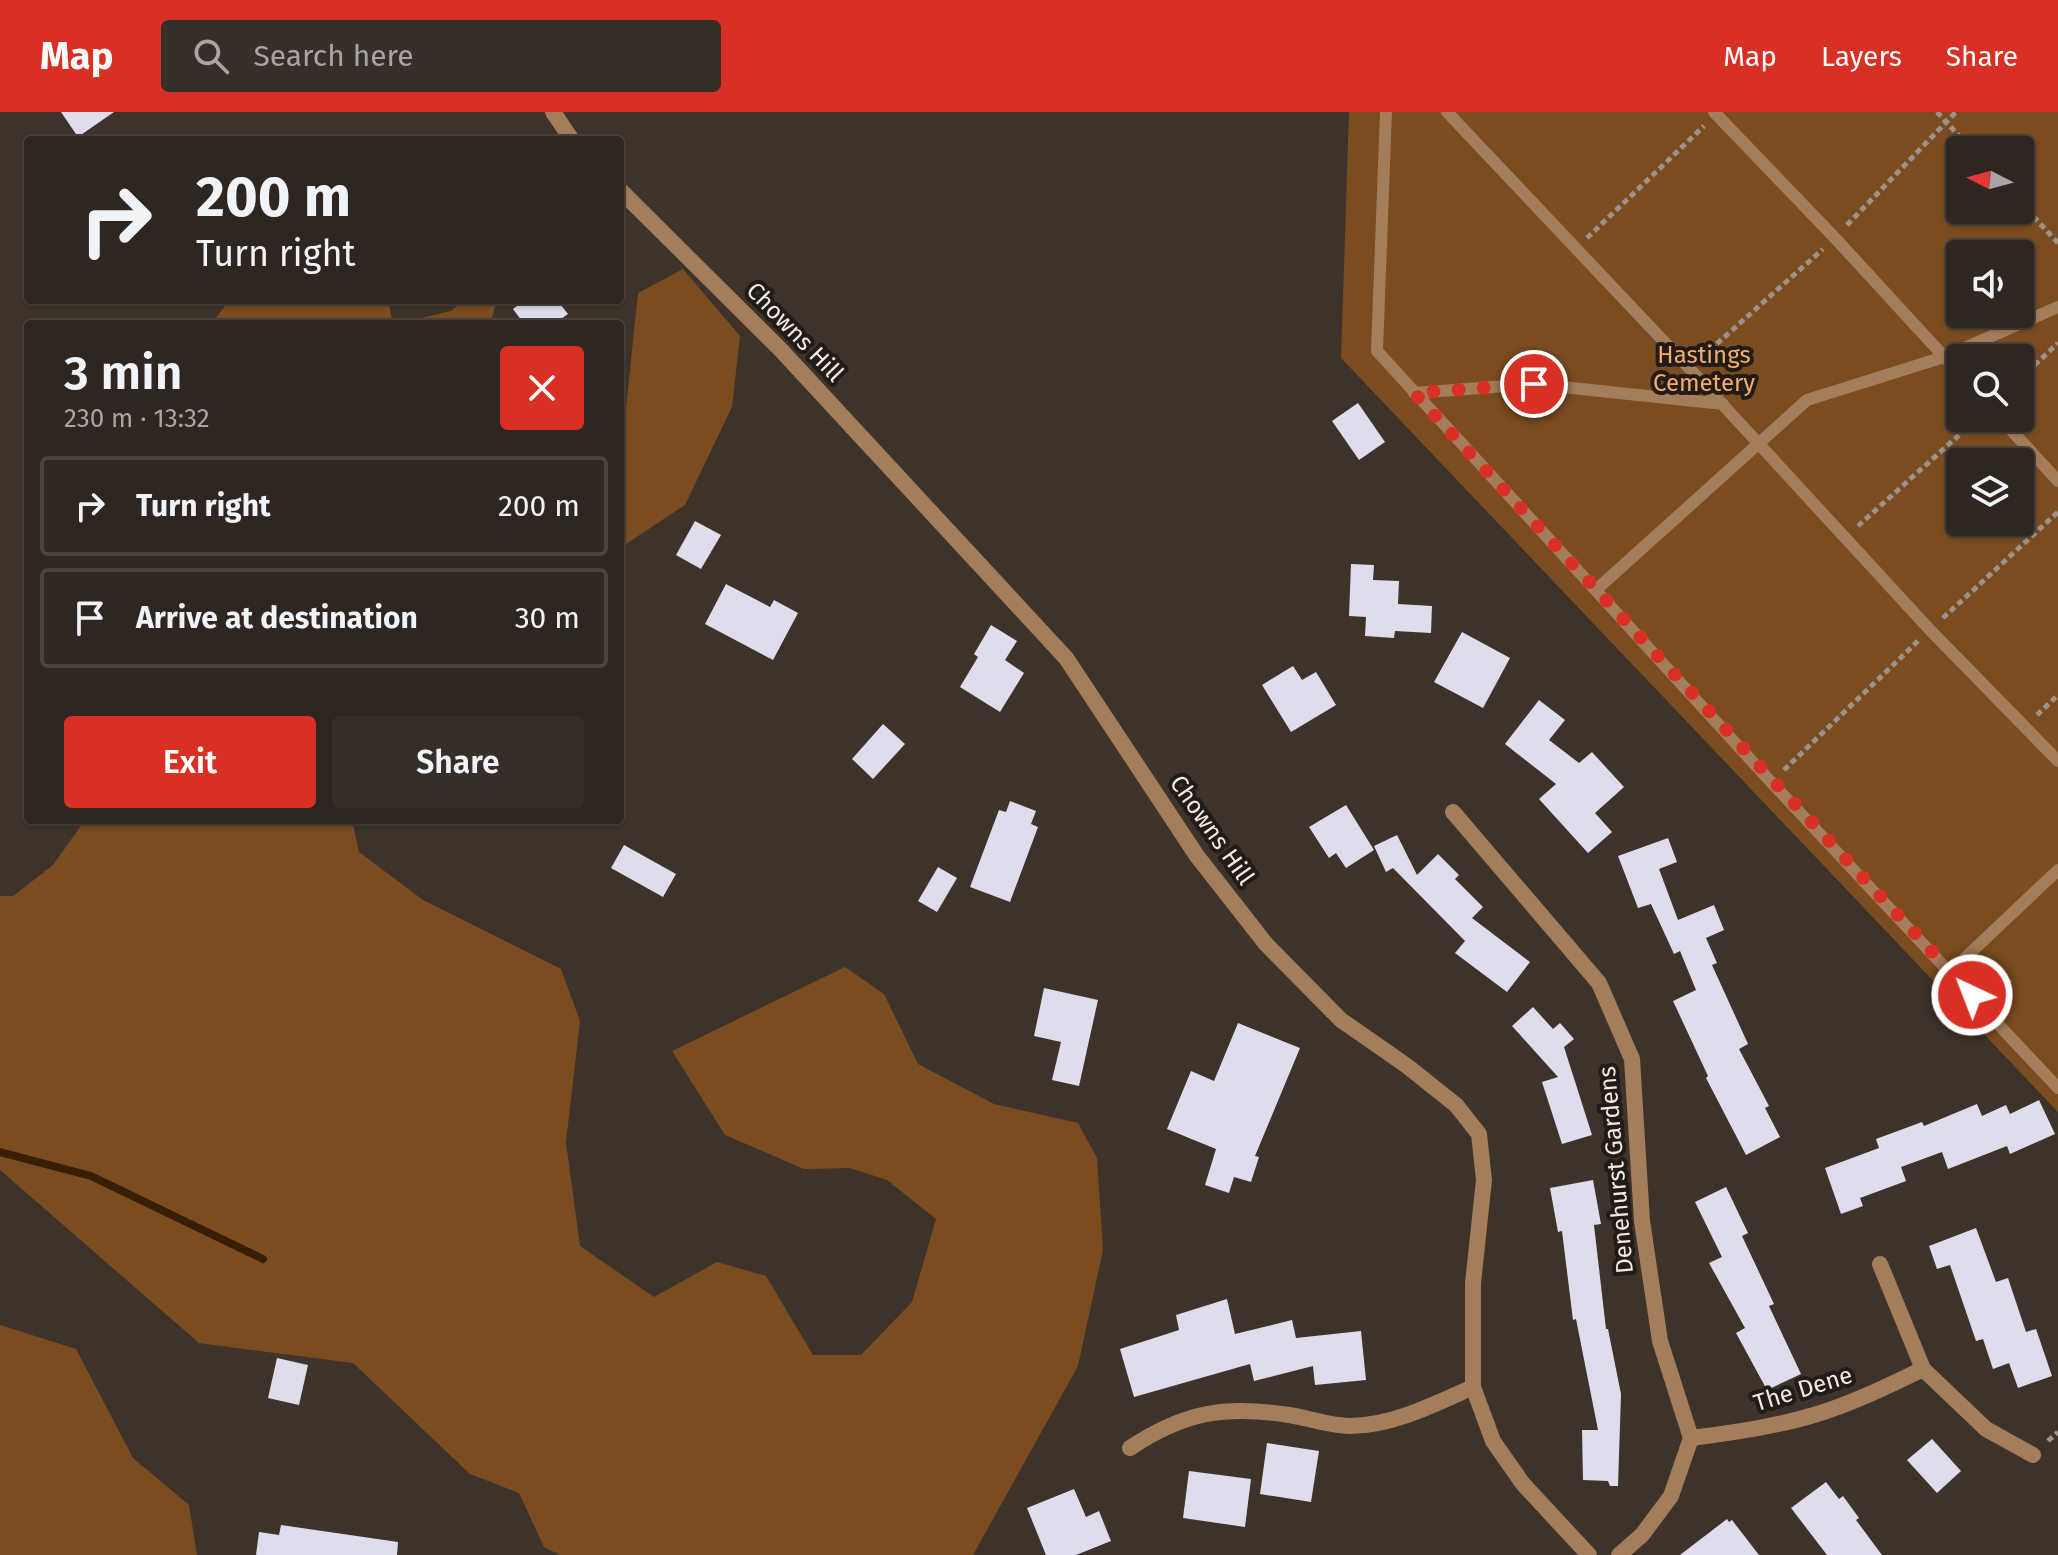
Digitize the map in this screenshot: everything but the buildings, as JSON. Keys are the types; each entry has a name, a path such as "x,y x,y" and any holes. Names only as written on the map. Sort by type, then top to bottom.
{"street":[{"path":"553,112 569,136"},
{"name":"Chowns Hill","path":"624,194 780,349 1066,658 1197,856 1266,944 1341,1020 1456,1105 1479,1134 1484,1180 1473,1283 1473,1387 1493,1441 1523,1484 1589,1555"},
{"name":"Denehurst Gardens","path":"1453,812 1599,983 1632,1059 1642,1221 1660,1341 1691,1438"},
{"path":"1880,1264 1923,1369 1986,1429 2033,1455"},
{"name":"The Dene","path":"1691,1438 1744,1431 1815,1415 1923,1369"},
{"path":"1130,1448 1157,1430 1192,1415 1263,1411 1350,1426 1392,1420 1473,1387"},
{"path":"1619,1555 1642,1535 1671,1496 1691,1438"}],"lane":[{"path":"1386,112 1377,351 1771,782 2058,1088"},
{"path":"1447,112 1723,404 1930,630 2058,761"},
{"path":"1715,113 1944,357"},
{"path":"1597,589 1807,400 1944,357 2058,307"},
{"path":"1414,393 1534,384 1723,404"},
{"path":"2013,432 2058,481"},
{"path":"1950,972 2058,870"}],"path":[{"path":"1937,112 1959,136"},
{"path":"1575,250 1715,113"},
{"path":"2034,217 2058,243"},
{"path":"2034,366 2058,343"},
{"path":"1845,537 1962,432"},
{"path":"1771,782 2058,512"},
{"path":"2025,727 2058,695"}],"green space":[{"name":"Hastings Cemetery","path":"1349,112 2058,112 2058,1112 1341,358"},
{"path":"683,269 740,336 732,407 685,505 624,545 624,419 638,293"},
{"path":"227,304 389,304 392,320 214,320"},
{"path":"459,304 496,304 491,320 413,320 451,311"},
{"path":"82,824 353,824 359,852 423,900 561,969 580,1021 566,1142 580,1246 654,1297 717,1262 766,1276 813,1355 861,1355 912,1302 936,1219 887,1180 850,1168 804,1169 725,1135 672,1051 845,967 884,994 918,1064 994,1104 1078,1123 1097,1158 1103,1250 1078,1366 973,1555 560,1555 544,1547 519,1493 470,1474 353,1363 199,1343 0,1170 0,896 13,896 53,865"},
{"path":"0,1325 76,1349 133,1458 189,1505 197,1555 0,1555"}],"waterway":[{"path":"0,1152 91,1176 263,1259"}],"route":[{"path":"1534,384 1414,393 1577,567 1771,782 1972,995"}]}
